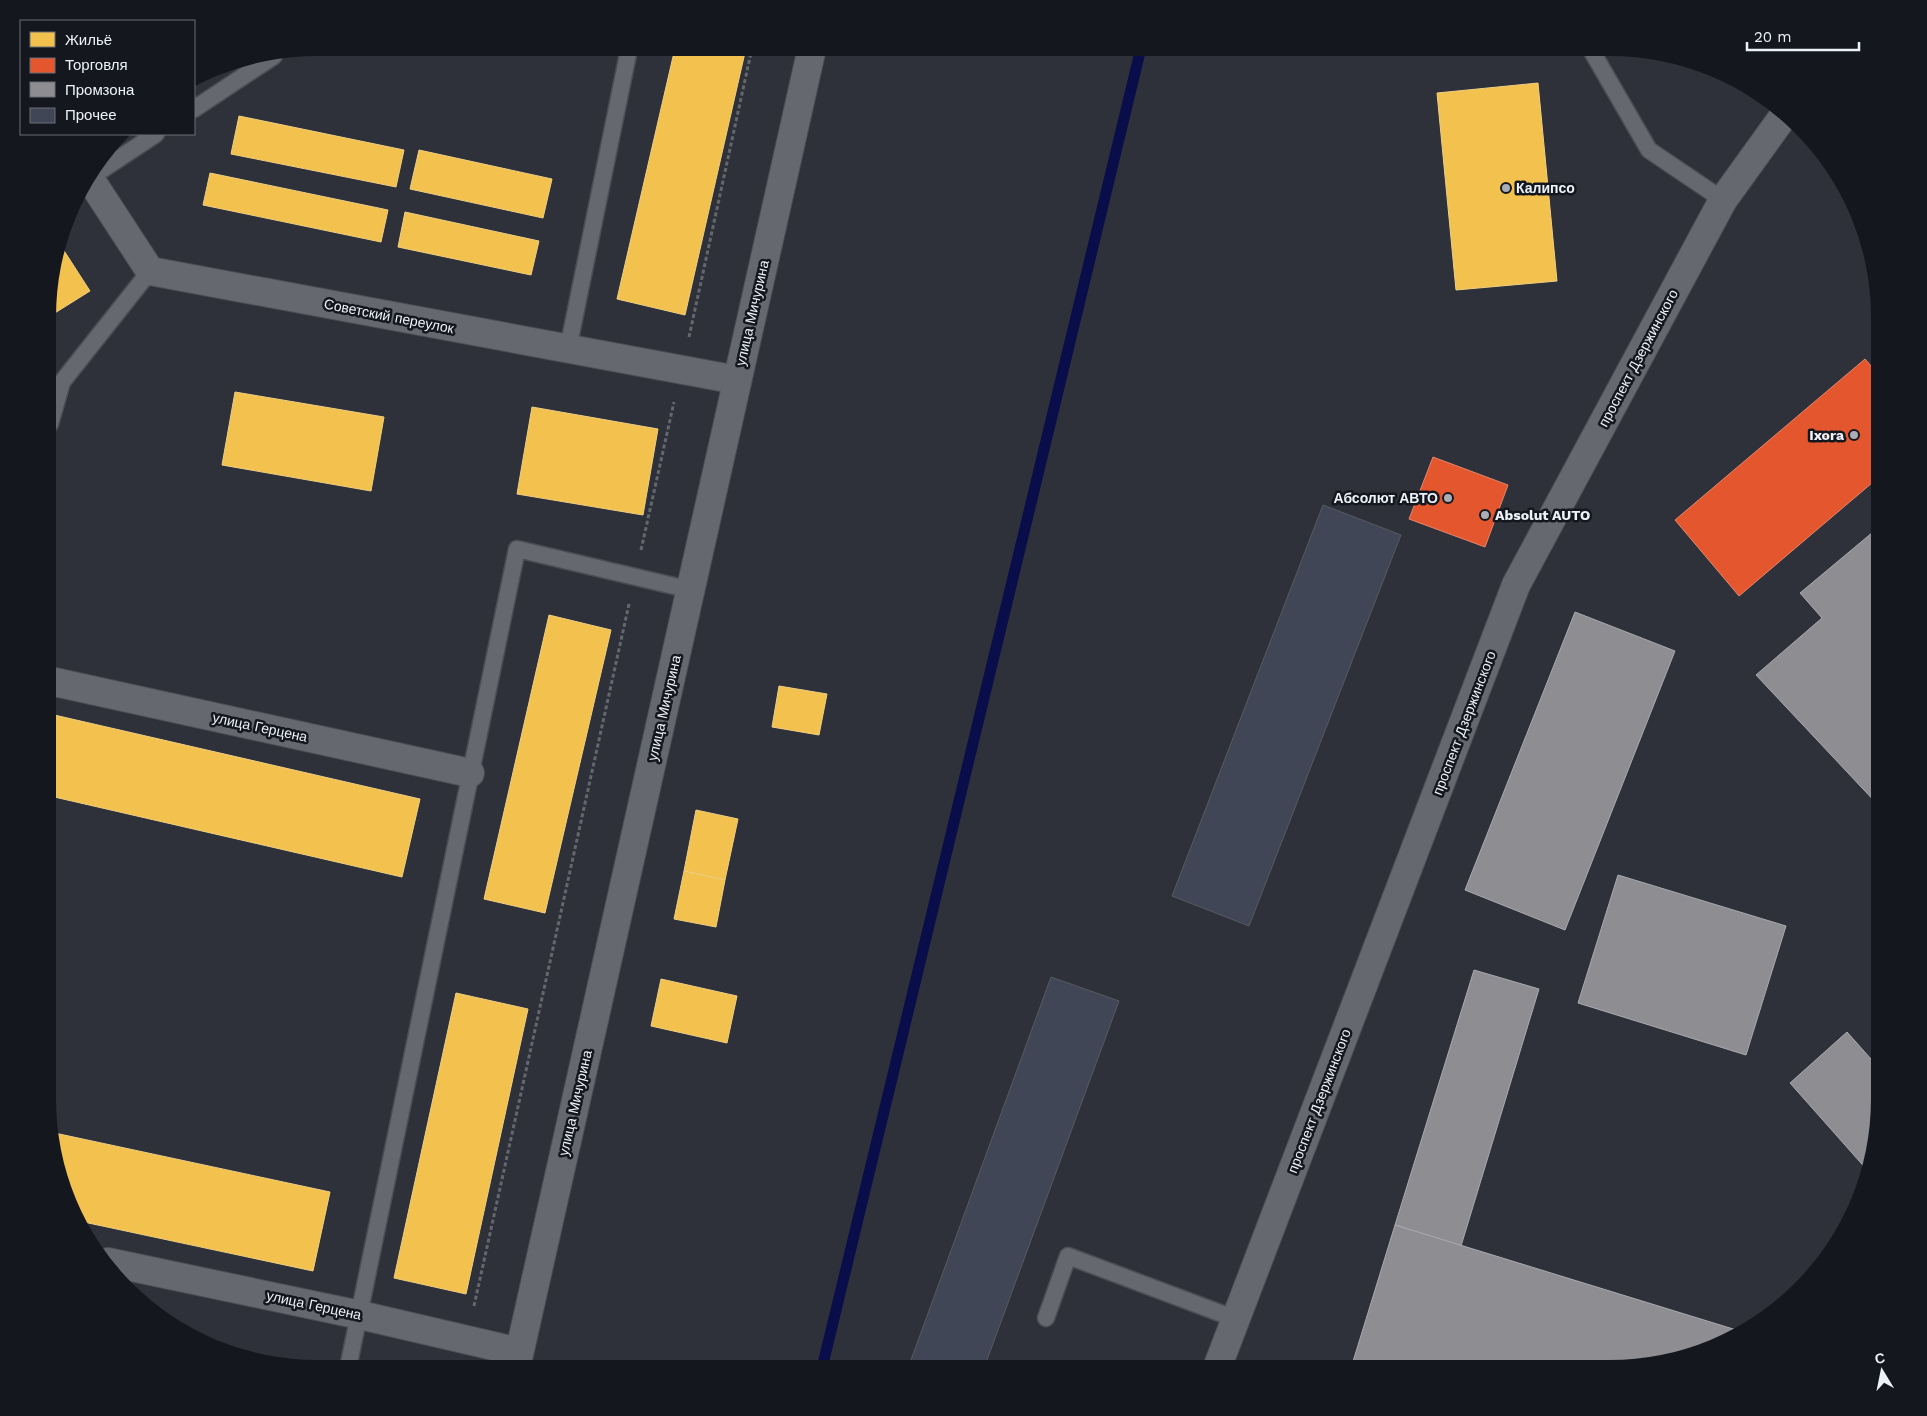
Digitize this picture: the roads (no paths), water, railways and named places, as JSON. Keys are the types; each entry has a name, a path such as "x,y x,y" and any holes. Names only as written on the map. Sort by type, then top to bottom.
{"street":[{"name":"улица Мичурина","path":"518,1360 810,56"},
{"name":"проспект Дзержинского","path":"1220,1360 1516,584 1723,200 1781,120"},
{"path":"94,182 150,271"},
{"name":"Советский переулок","path":"150,271 737,380"},
{"name":"улица Герцена","path":"56,682 470,773"},
{"name":"улица Герцена","path":"115,1263 360,1315 466,1340 518,1360"}],"lane":[{"path":"568,349 628,56"},
{"path":"1595,56 1649,150 1723,200"},
{"path":"195,108 267,61"},
{"path":"100,172 155,135"},
{"path":"56,403 62,382 150,271"},
{"path":"350,1360 517,549 691,590"},
{"path":"1046,1318 1068,1256 1236,1319"}],"waterway":[{"path":"824,1360 1139,56"}],"place":[{"name":"Калипсо","path":"1506,188"},
{"name":"Ixora","path":"1854,435"},
{"name":"Абсолют АВТО","path":"1448,498"},
{"name":"Absolut AUTO","path":"1485,515"}]}
